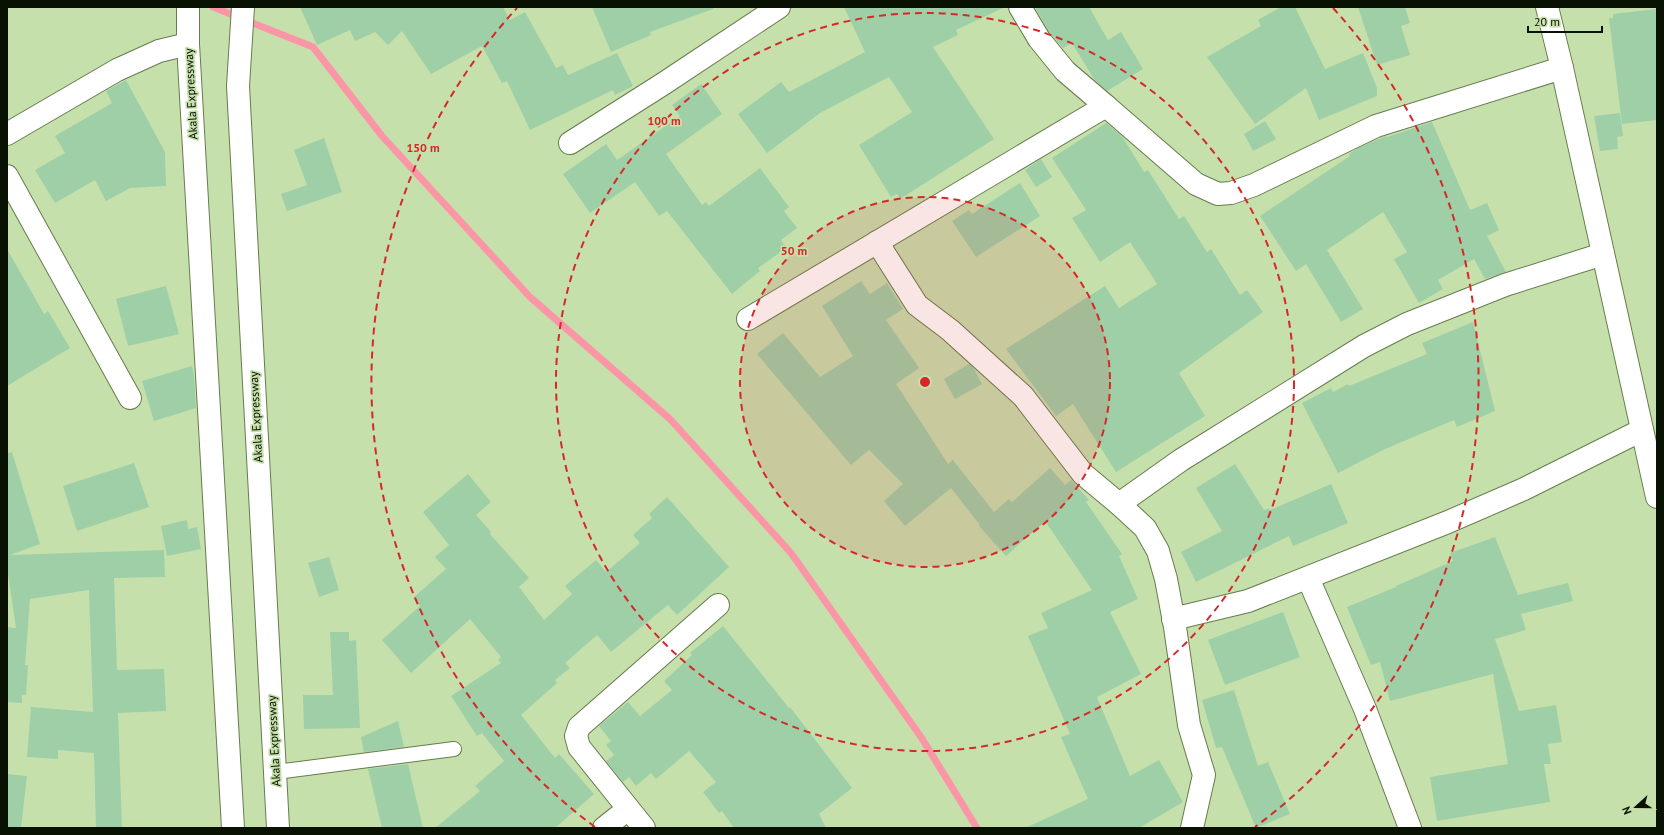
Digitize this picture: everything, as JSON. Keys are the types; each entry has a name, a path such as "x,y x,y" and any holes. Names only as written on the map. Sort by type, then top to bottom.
{"street":[{"name":"Akala Expressway","path":"188,7 188,44 233,828"},
{"name":"Akala Expressway","path":"243,7 238,86 278,828"},
{"path":"570,143 663,84 779,7"},
{"path":"1020,7 1039,39 1065,71 1196,184 1218,194 1231,194 1254,186 1376,126 1562,68"},
{"path":"1546,7 1562,68 1642,430 1654,468 1657,497"},
{"path":"7,134 117,70 159,52 188,44"},
{"path":"748,319 1106,106"},
{"path":"7,176 130,398"},
{"path":"877,242 917,305 950,330 1023,396 1083,474 1145,528 1158,551 1166,579 1189,725 1204,775 1192,828"},
{"path":"1119,504 1182,460 1364,346 1407,324 1505,285 1603,254"},
{"path":"1173,620 1248,601 1448,522 1524,489 1642,430"},
{"path":"1308,578 1365,708 1410,828"},
{"path":"644,828 579,747 576,736 579,727 718,605"},
{"path":"604,828 628,809"}],"lane":[{"path":"276,772 454,749"}],"building":[{"path":"300,7 503,7 510,20 525,12 556,68 563,65 568,75 617,53 633,86 615,95 613,90 530,130 507,81 502,83 482,46 431,74 402,31 388,45 375,32 355,41 350,30 317,45"},
{"path":"592,7 713,7 713,9 650,32 651,35 611,52"},
{"path":"844,7 1005,7 956,30 958,35 933,47 994,139 900,199 897,194 891,197 859,145 912,112 889,77 820,113 767,153 738,114 781,82 789,92 865,52"},
{"path":"1035,7 1089,7 1108,40 1121,32 1143,69 1107,91 1094,79 1072,43 1063,48 1049,32"},
{"path":"1281,7 1295,7 1325,69 1363,53 1377,88 1377,96 1319,120 1306,88 1255,124 1207,57 1261,26 1258,20"},
{"path":"1358,7 1405,7 1410,23 1401,26 1410,55 1377,65"},
{"path":"1657,9 1657,120 1622,124 1609,18 1613,18 1613,14"},
{"path":"126,80 165,152 166,186 130,188 106,201 95,180 55,203 35,170 65,153 55,136 112,103 106,91"},
{"path":"701,84 722,114 666,154 702,205 706,202 709,206 760,168 789,207 784,211 797,228 781,240 786,248 758,268 760,271 732,294 667,211 659,216 635,182 590,213 563,174 606,144 617,160 680,116 672,105"},
{"path":"1620,113 1623,136 1617,137 1618,149 1600,151 1594,116"},
{"path":"1265,121 1276,139 1253,151 1244,134"},
{"path":"1432,122 1470,210 1487,203 1499,230 1487,236 1506,272 1485,279 1474,259 1438,280 1443,289 1419,303 1394,259 1407,252 1383,212 1327,250 1363,309 1341,322 1306,264 1296,271 1260,216 1350,156 1349,154 1360,147 1386,136 1387,137"},
{"path":"1106,123 1122,136 1144,172 1148,170 1179,219 1184,216 1207,252 1211,249 1240,295 1247,290 1263,312 1179,373 1205,416 1116,472 1073,404 1056,416 1006,349 1105,286 1119,308 1157,284 1130,242 1100,262 1072,218 1086,210 1052,158"},
{"path":"324,138 342,192 287,211 281,194 307,185 294,150"},
{"path":"1041,159 1052,177 1036,187 1025,170"},
{"path":"1020,183 1040,216 976,257 952,221 969,210 972,214"},
{"path":"7,249 44,314 48,311 70,348 7,386"},
{"path":"861,281 870,294 887,283 903,309 886,320 919,368 896,384 948,464 953,460 994,512 1009,499 1012,502 1050,468 1065,485 1071,480 1089,500 1086,502 1122,554 1119,556 1138,599 1110,612 1141,674 1097,697 1130,776 1159,760 1183,802 1139,828 1025,828 1088,799 1061,737 1070,734 1028,636 1048,628 1041,613 1092,590 1045,521 1006,556 979,526 980,525 951,488 905,526 884,501 903,484 869,450 851,465 757,354 783,333 820,377 853,356 822,306"},
{"path":"166,286 179,334 128,346 116,299"},
{"path":"1473,322 1495,411 1457,427 1454,420 1385,449 1338,473 1302,403 1331,388 1333,392 1348,384 1349,386 1427,354 1422,343"},
{"path":"969,364 973,367 982,384 955,399 944,379"},
{"path":"192,366 196,408 154,421 142,381"},
{"path":"12,452 40,544 10,555 164,550 165,577 114,578 117,670 164,669 166,711 118,713 122,828 96,828 94,753 58,750 58,759 27,757 31,707 93,712 89,590 30,599 25,665 28,665 26,695 22,695 22,703 7,702 7,627 16,628 7,567 7,453"},
{"path":"134,463 149,507 77,531 63,486"},
{"path":"1235,464 1264,510 1269,508 1270,510 1331,484 1348,523 1293,546 1289,536 1196,582 1181,552 1222,531 1196,488"},
{"path":"468,474 491,502 476,515 491,532 490,534 529,578 519,587 544,620 572,594 565,586 596,560 606,572 640,543 633,535 652,518 649,514 667,497 729,567 677,615 668,605 611,652 597,635 565,663 570,668 555,680 557,683 521,715 555,758 559,754 594,794 555,828 435,828 480,791 475,786 504,761 482,733 477,736 451,696 501,663 498,660 501,657 470,619 411,673 382,640 420,606 413,598 446,569 435,557 449,545 423,512"},
{"path":"187,520 188,529 197,527 201,549 167,556 161,526"},
{"path":"1495,537 1518,595 1568,583 1573,601 1521,614 1526,630 1495,639 1519,711 1556,705 1562,742 1548,744 1551,764 1544,764 1550,802 1437,821 1430,777 1508,764 1493,674 1390,701 1380,662 1371,665 1347,607 1453,561 1450,553"},
{"path":"329,557 339,590 319,597 308,563"},
{"path":"1283,612 1300,657 1225,685 1208,640"},
{"path":"723,626 789,708 790,707 852,788 819,814 826,828 734,828 722,811 719,813 703,792 716,782 689,751 656,779 651,773 636,786 629,777 623,782 606,761 614,755 606,745 611,741 599,726 628,702 640,716 672,690 664,681 692,655 690,653"},
{"path":"330,632 349,632 349,641 356,640 360,728 304,729 303,695 333,695"},
{"path":"1234,690 1258,766 1268,762 1290,814 1256,828 1222,747 1216,748 1202,700"},
{"path":"398,721 404,747 364,752 361,737"},
{"path":"408,764 423,828 382,828 368,769"},
{"path":"7,774 27,776 21,828 7,828"}],"waterway":[{"path":"213,7 313,47 382,136 530,297 670,419 791,553 921,737 977,828"}]}
